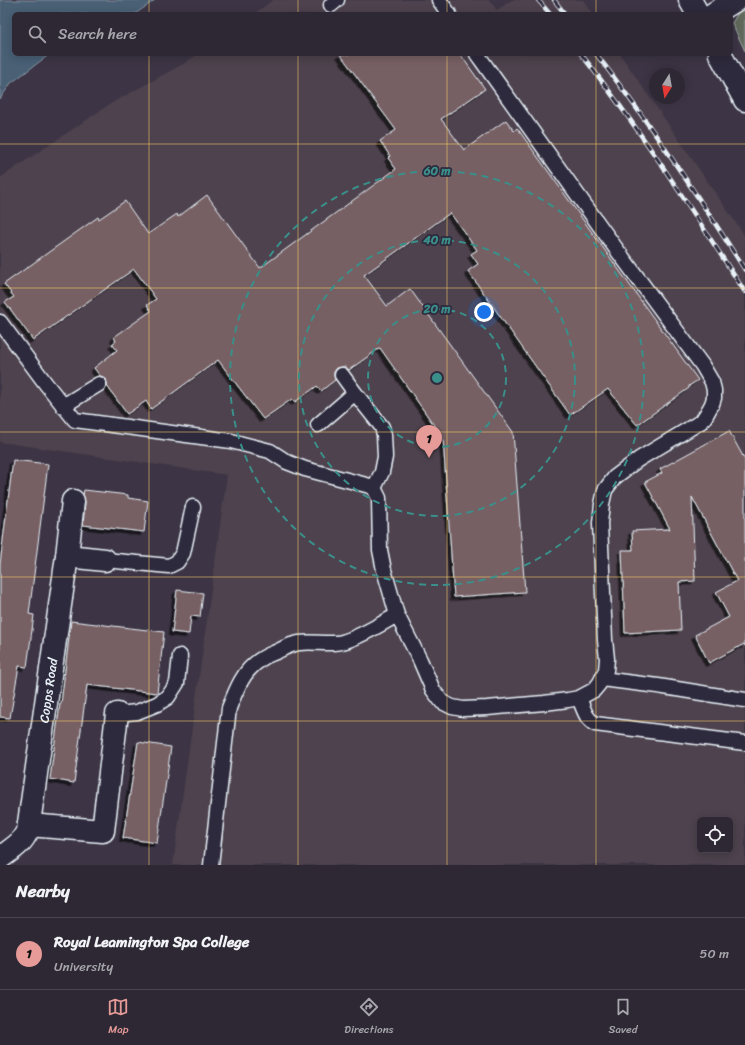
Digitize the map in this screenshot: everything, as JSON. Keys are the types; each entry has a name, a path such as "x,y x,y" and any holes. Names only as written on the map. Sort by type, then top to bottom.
{"street":[{"path":"690,0 697,12"},
{"path":"716,12 736,0"},
{"path":"721,56 745,100"},
{"name":"Copps Road","path":"0,858 20,843 26,834 29,825 73,501"},
{"path":"66,556 105,560"},
{"path":"29,825 103,831 117,714"}],"lane":[{"path":"439,0 448,12"},
{"path":"0,322 75,420 231,441 250,445 270,451 305,470 374,488 379,498 380,550 397,616 420,660 433,690 442,702 452,707 463,709 487,708 579,698 594,690 602,679 606,670 607,659 600,523 605,490 616,478 639,459 702,421 710,410 714,398 714,390 712,382 702,365 616,250 478,56"},
{"path":"342,375 382,428 384,435 385,457 382,472 374,488"},
{"path":"63,406 98,384"},
{"path":"318,425 355,393"},
{"path":"105,560 169,566 178,562 183,553 193,507"},
{"path":"211,865 229,708 242,679 260,660 289,645 299,643 330,644 342,642 354,638 397,616"},
{"path":"117,714 137,712 157,704 168,697 177,683 180,656"},
{"path":"602,679 745,700"},
{"path":"579,698 589,721 595,724 745,743"}],"shaded area":[{"path":"273,0 489,0 497,10 512,0 583,0 592,12 257,12"},
{"path":"195,56 621,56 649,96 649,104 654,104 745,236 745,865 173,865 227,475 0,442 0,178 110,104"}],"green space":[{"path":"745,8 745,51 733,25 733,21 738,13"}],"water":[{"path":"0,0 155,0 138,12 12,12 12,56 47,56 11,83 0,99"}],"building":[{"path":"341,56 461,56 485,89 441,119 464,150 506,120 514,131 517,128 698,380 637,425 608,389 570,415 468,271 478,264 471,254 477,250 450,213 364,275 387,306 410,289 513,432 525,592 454,597 443,438 380,348 349,370 345,367 337,368 334,372 335,380 321,391 317,386 295,402 292,399 263,419 218,360 151,409 146,401 127,414 107,386 106,379 100,376 94,368 117,350 112,344 116,341 114,337 151,311 147,305 156,299 134,269 33,340 5,302 14,297 4,284 98,217 99,219 125,201 148,234 177,214 178,217 207,195 260,268 396,169 388,158 390,156 380,141 396,130"},
{"path":"729,431 745,460 745,646 744,644 709,663 695,635 729,617 716,592 737,581 692,497 695,581 679,582 681,630 625,633 622,550 633,550 632,531 670,529 645,482 662,473 660,469"},
{"path":"13,460 48,464 29,614 34,615 27,667 19,666 10,718 0,717 0,564"},
{"path":"84,490 128,495 128,498 148,501 144,532 83,525 85,502 83,495"},
{"path":"177,590 203,593 200,617 191,616 189,634 172,632"},
{"path":"71,621 164,632 157,693 87,685 74,783 50,779"},
{"path":"138,742 171,747 157,843 123,838"}],"railway":[{"path":"538,0 548,12"},
{"path":"554,0 563,12"},
{"path":"583,56 645,141 745,292"},
{"path":"598,56 673,160 745,270"}],"place":[{"name":"Royal Leamington Spa College","path":"429,458"}]}
